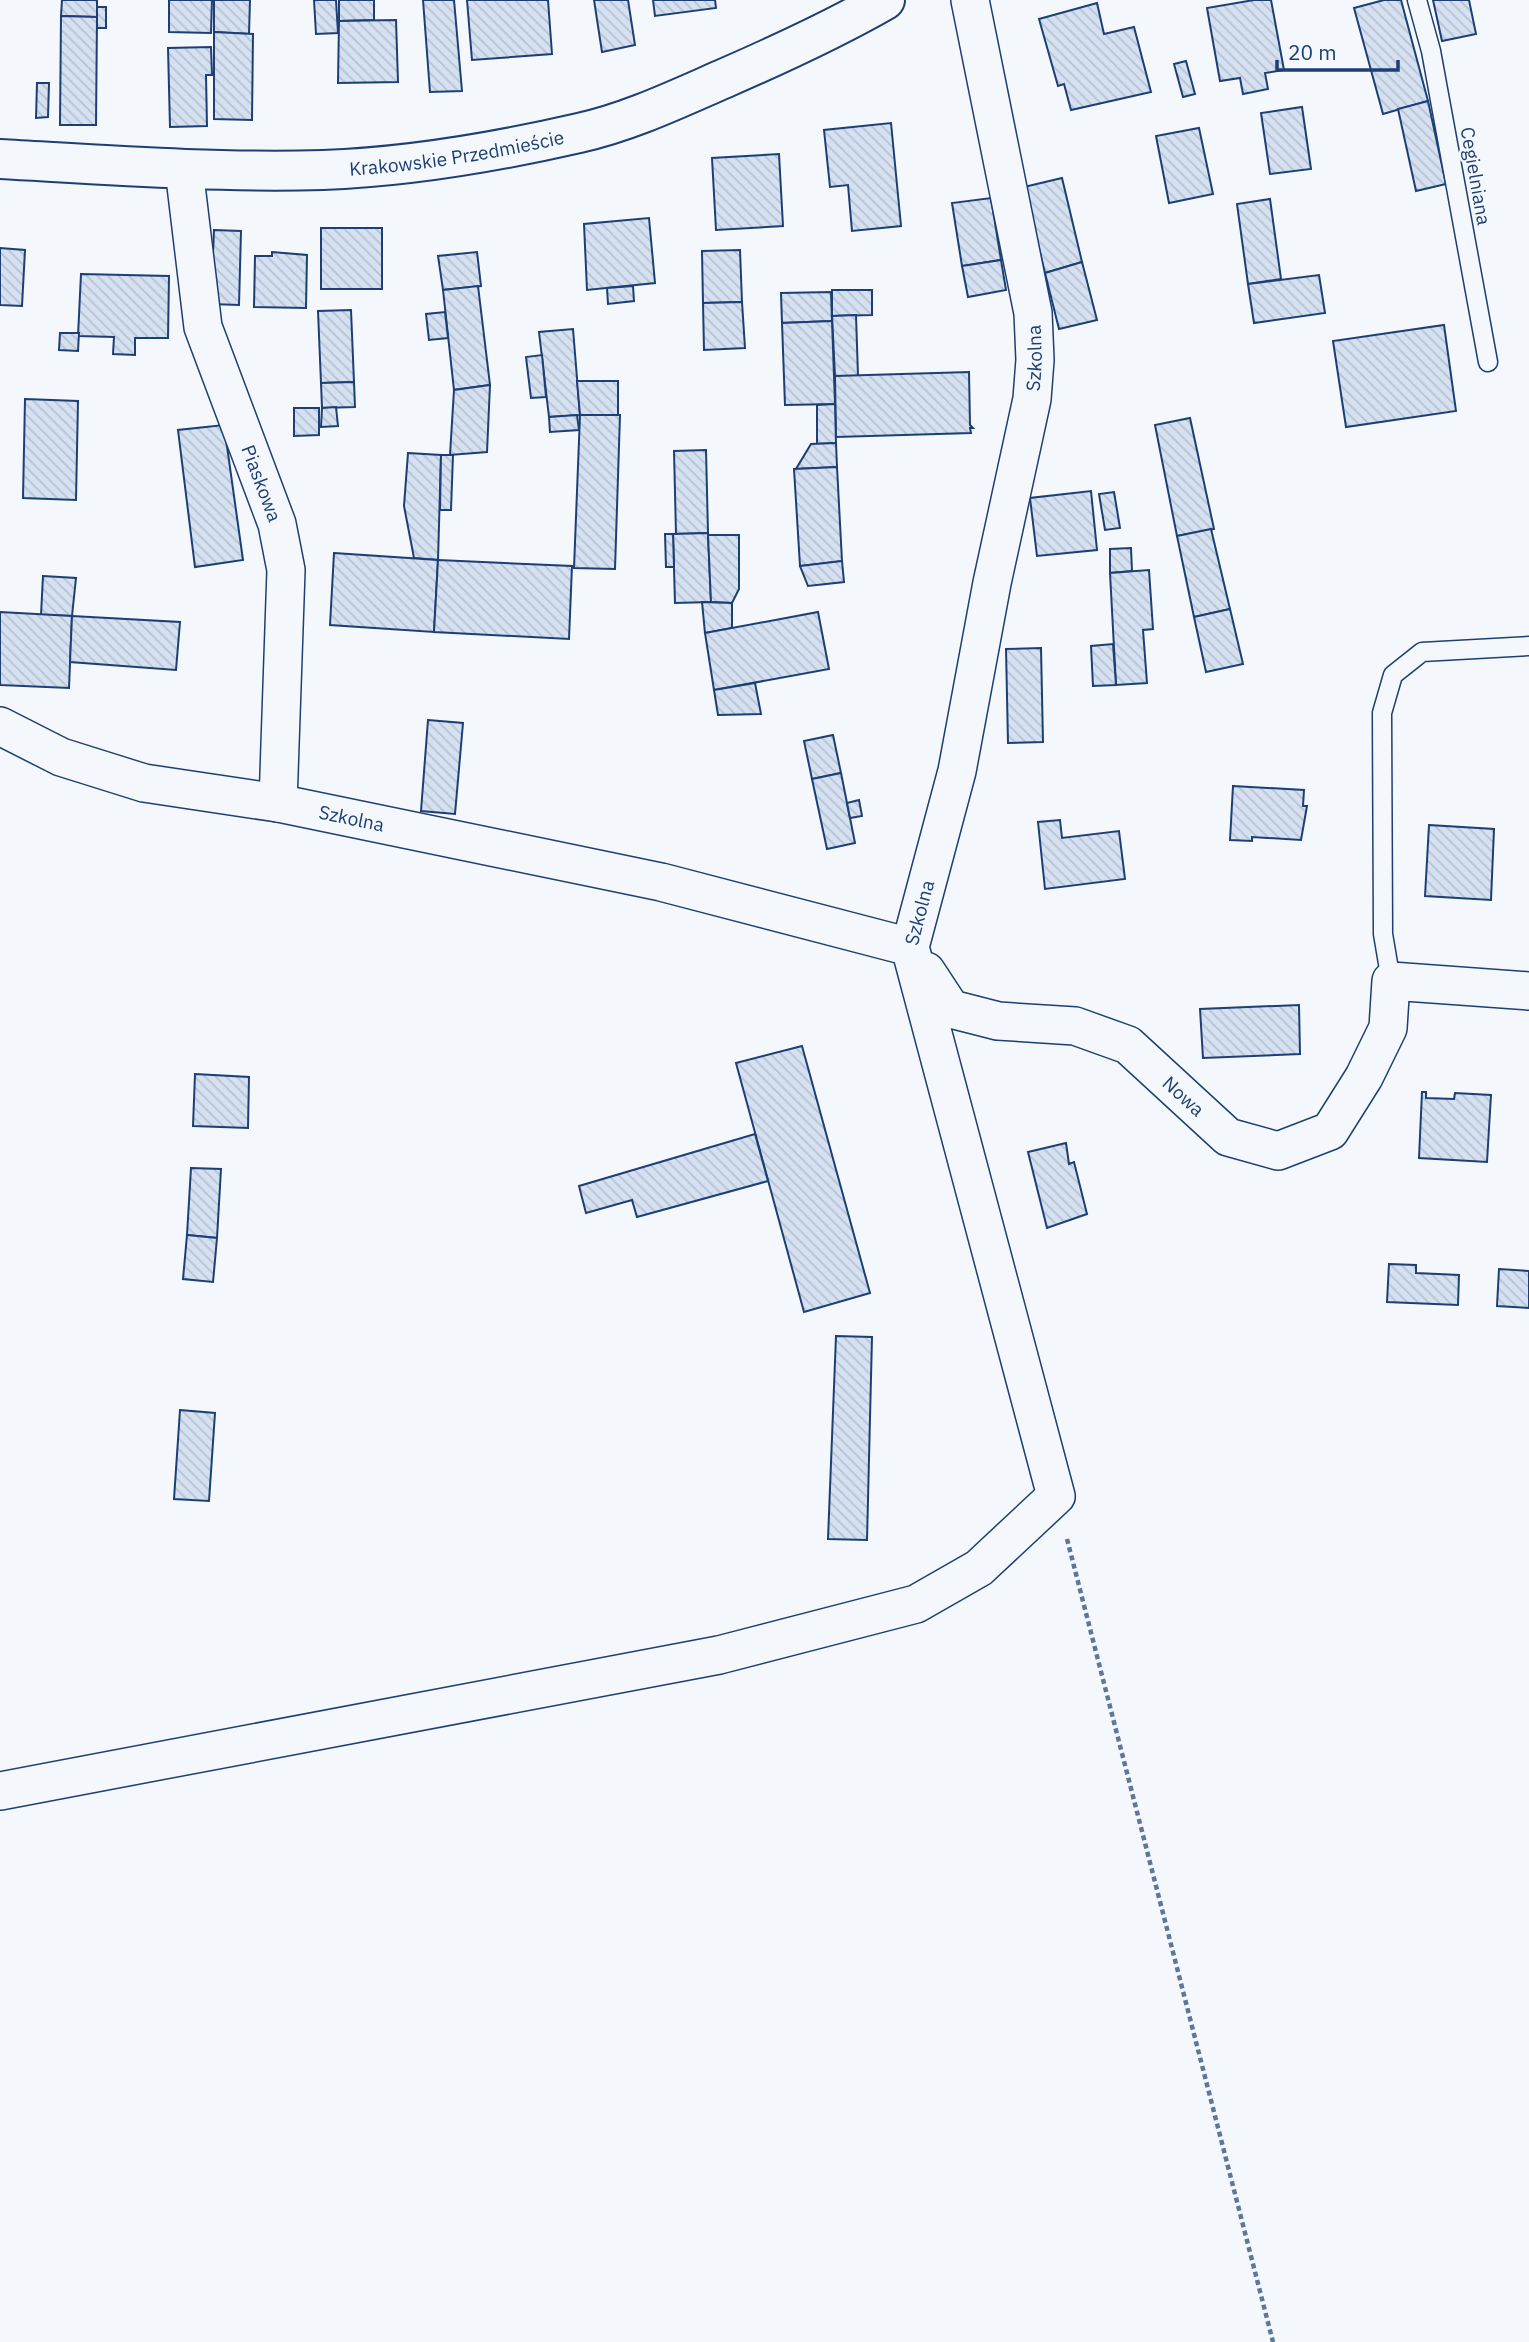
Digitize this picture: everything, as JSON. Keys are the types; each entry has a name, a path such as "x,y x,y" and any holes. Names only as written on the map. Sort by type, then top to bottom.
{"main road":[{"name":"Krakowskie Przedmieście","path":"0,159 184,169 324,170 417,161 582,132 670,103 781,53 885,0"}],"street":[{"name":"Szkolna","path":"0,726 61,757 144,783 278,803 662,882 910,947 957,771 992,583 1032,399 1035,360 1032,313 970,0"},
{"name":"Piaskowa","path":"184,169 203,327 277,524 286,570 278,803"},
{"name":"Nowa","path":"910,947 951,1009 998,1021 1074,1026 1128,1045 1228,1137 1278,1151 1330,1131 1364,1077 1388,1028 1391,981"},
{"path":"0,1791 719,1655 916,1604 979,1568 1056,1496 910,947"},
{"path":"1391,981 1529,991"}],"lane":[{"name":"Cegielniana","path":"1416,0 1431,51 1488,362"},
{"name":"Nowa","path":"1391,981 1383,934 1382,713 1392,675 1422,652 1529,646"}],"path":[{"path":"1056,1496 1273,2342"}],"building":[{"path":"62,0 97,0 97,17 61,16"},
{"path":"169,0 212,0 211,33 169,32"},
{"path":"214,0 250,0 249,34 214,32"},
{"path":"314,0 336,0 338,33 316,34"},
{"path":"339,0 374,0 374,20 339,21"},
{"path":"423,0 454,0 462,91 430,92"},
{"path":"467,0 548,0 552,54 472,60"},
{"path":"594,0 628,0 635,45 602,52"},
{"path":"653,0 715,0 716,8 655,16"},
{"path":"1254,0 1271,0 1284,70 1265,73 1268,89 1243,94 1240,78 1220,81 1207,8"},
{"path":"1384,0 1401,0 1428,101 1383,114 1354,8"},
{"path":"1433,0 1469,0 1476,34 1442,41"},
{"path":"1097,3 1104,34 1134,27 1151,92 1071,110 1064,84 1058,86 1039,19"},
{"path":"97,7 106,7 106,28 97,28"},
{"path":"61,16 97,17 96,125 60,125"},
{"path":"396,20 398,82 338,83 339,21"},
{"path":"214,32 253,34 252,120 214,119"},
{"path":"211,47 212,75 206,75 207,126 170,127 168,48"},
{"path":"1186,61 1195,94 1183,97 1174,64"},
{"path":"37,83 49,83 48,117 36,118"},
{"path":"1428,101 1446,184 1416,191 1398,109"},
{"path":"1302,107 1311,169 1270,174 1261,113"},
{"path":"891,123 901,226 852,231 848,185 830,187 824,130"},
{"path":"1199,128 1213,194 1169,203 1156,136"},
{"path":"779,154 783,226 716,230 712,158"},
{"path":"1062,178 1082,262 1045,273 1024,187"},
{"path":"991,198 1001,260 962,266 952,203"},
{"path":"1270,199 1281,279 1248,284 1237,204"},
{"path":"649,218 655,283 587,290 584,224"},
{"path":"321,228 382,228 382,289 321,289"},
{"path":"214,230 241,231 239,305 211,304"},
{"path":"0,248 25,250 22,306 0,305"},
{"path":"740,250 742,302 703,303 702,251"},
{"path":"272,252 307,255 306,308 254,307 255,256 272,256"},
{"path":"477,252 481,286 443,290 438,256"},
{"path":"1001,260 1006,290 968,297 962,266"},
{"path":"1082,262 1097,320 1059,329 1045,273"},
{"path":"81,274 169,276 168,338 135,338 135,355 113,354 114,337 78,336"},
{"path":"1319,275 1325,313 1254,323 1248,284"},
{"path":"478,286 490,385 454,390 443,290"},
{"path":"633,286 634,301 608,304 607,288"},
{"path":"832,290 872,290 872,315 832,316"},
{"path":"831,292 832,321 782,323 781,293"},
{"path":"742,302 745,348 704,350 703,303"},
{"path":"351,310 354,382 321,383 318,311"},
{"path":"445,312 448,338 429,340 426,314"},
{"path":"856,315 858,376 835,376 832,316"},
{"path":"832,321 835,404 785,405 782,323"},
{"path":"1444,325 1456,411 1346,427 1333,341"},
{"path":"573,329 580,415 549,417 539,332"},
{"path":"60,333 79,333 78,351 59,350"},
{"path":"542,355 546,397 531,398 526,357"},
{"path":"969,372 970,425 973,428 970,428 971,433 836,437 835,376"},
{"path":"577,381 618,381 618,415 580,415"},
{"path":"354,382 355,407 322,408 321,383"},
{"path":"490,385 487,452 450,455 454,390"},
{"path":"25,399 78,401 76,500 23,498"},
{"path":"835,404 836,443 817,444 817,405"},
{"path":"336,407 338,426 321,427 322,408"},
{"path":"294,408 319,408 319,435 294,436"},
{"path":"577,415 579,430 550,432 549,417"},
{"path":"580,415 620,415 615,569 574,568"},
{"path":"1190,418 1214,529 1177,536 1155,425"},
{"path":"224,425 243,560 195,567 178,430"},
{"path":"836,443 837,467 796,469 811,444"},
{"path":"706,450 708,533 676,534 674,451"},
{"path":"408,453 441,455 438,560 414,558 404,506"},
{"path":"441,455 453,455 451,510 440,510"},
{"path":"837,467 842,561 800,566 794,469"},
{"path":"1091,491 1097,550 1037,556 1030,498"},
{"path":"1114,492 1120,528 1105,530 1099,494"},
{"path":"1211,529 1230,609 1194,617 1177,536"},
{"path":"708,533 711,602 675,603 673,534"},
{"path":"665,534 673,534 674,567 666,567"},
{"path":"708,535 739,535 739,589 732,603 711,602"},
{"path":"1131,548 1132,571 1110,573 1110,549"},
{"path":"334,553 438,560 434,632 330,625"},
{"path":"438,560 572,566 569,639 434,632"},
{"path":"842,561 844,582 808,586 800,566"},
{"path":"1149,570 1153,629 1143,630 1147,683 1116,685 1110,573"},
{"path":"43,576 76,578 72,616 41,615"},
{"path":"702,602 732,603 732,628 705,633"},
{"path":"1230,609 1243,664 1206,672 1194,617"},
{"path":"0,612 72,616 69,688 0,685"},
{"path":"818,612 829,669 714,690 705,633"},
{"path":"72,616 180,622 176,670 70,662"},
{"path":"1113,644 1116,685 1093,686 1091,646"},
{"path":"1041,648 1043,742 1008,743 1006,649"},
{"path":"755,683 761,714 718,715 714,690"},
{"path":"428,720 463,723 455,814 421,811"},
{"path":"833,735 841,773 812,779 804,741"},
{"path":"841,773 855,843 827,849 812,779"},
{"path":"1233,786 1304,790 1303,806 1307,806 1301,840 1252,837 1252,841 1230,840"},
{"path":"859,800 862,816 850,818 847,803"},
{"path":"1060,820 1062,838 1119,831 1125,879 1045,889 1038,822"},
{"path":"1429,825 1494,829 1491,900 1425,896"},
{"path":"1299,1005 1300,1054 1203,1058 1200,1009"},
{"path":"802,1046 870,1293 804,1312 736,1063"},
{"path":"195,1074 249,1077 248,1128 193,1126"},
{"path":"1422,1092 1426,1092 1426,1098 1454,1099 1455,1093 1491,1095 1487,1162 1419,1158"},
{"path":"755,1134 768,1181 637,1217 632,1200 586,1213 579,1186"},
{"path":"1066,1143 1069,1164 1074,1162 1087,1214 1047,1228 1028,1152"},
{"path":"191,1168 221,1169 217,1238 187,1235"},
{"path":"187,1235 217,1238 213,1282 183,1279"},
{"path":"1389,1264 1416,1265 1416,1273 1459,1275 1458,1305 1387,1302"},
{"path":"1499,1269 1529,1271 1529,1308 1497,1306"},
{"path":"836,1336 872,1337 867,1540 828,1539"},
{"path":"180,1410 215,1413 209,1501 174,1499"}]}
